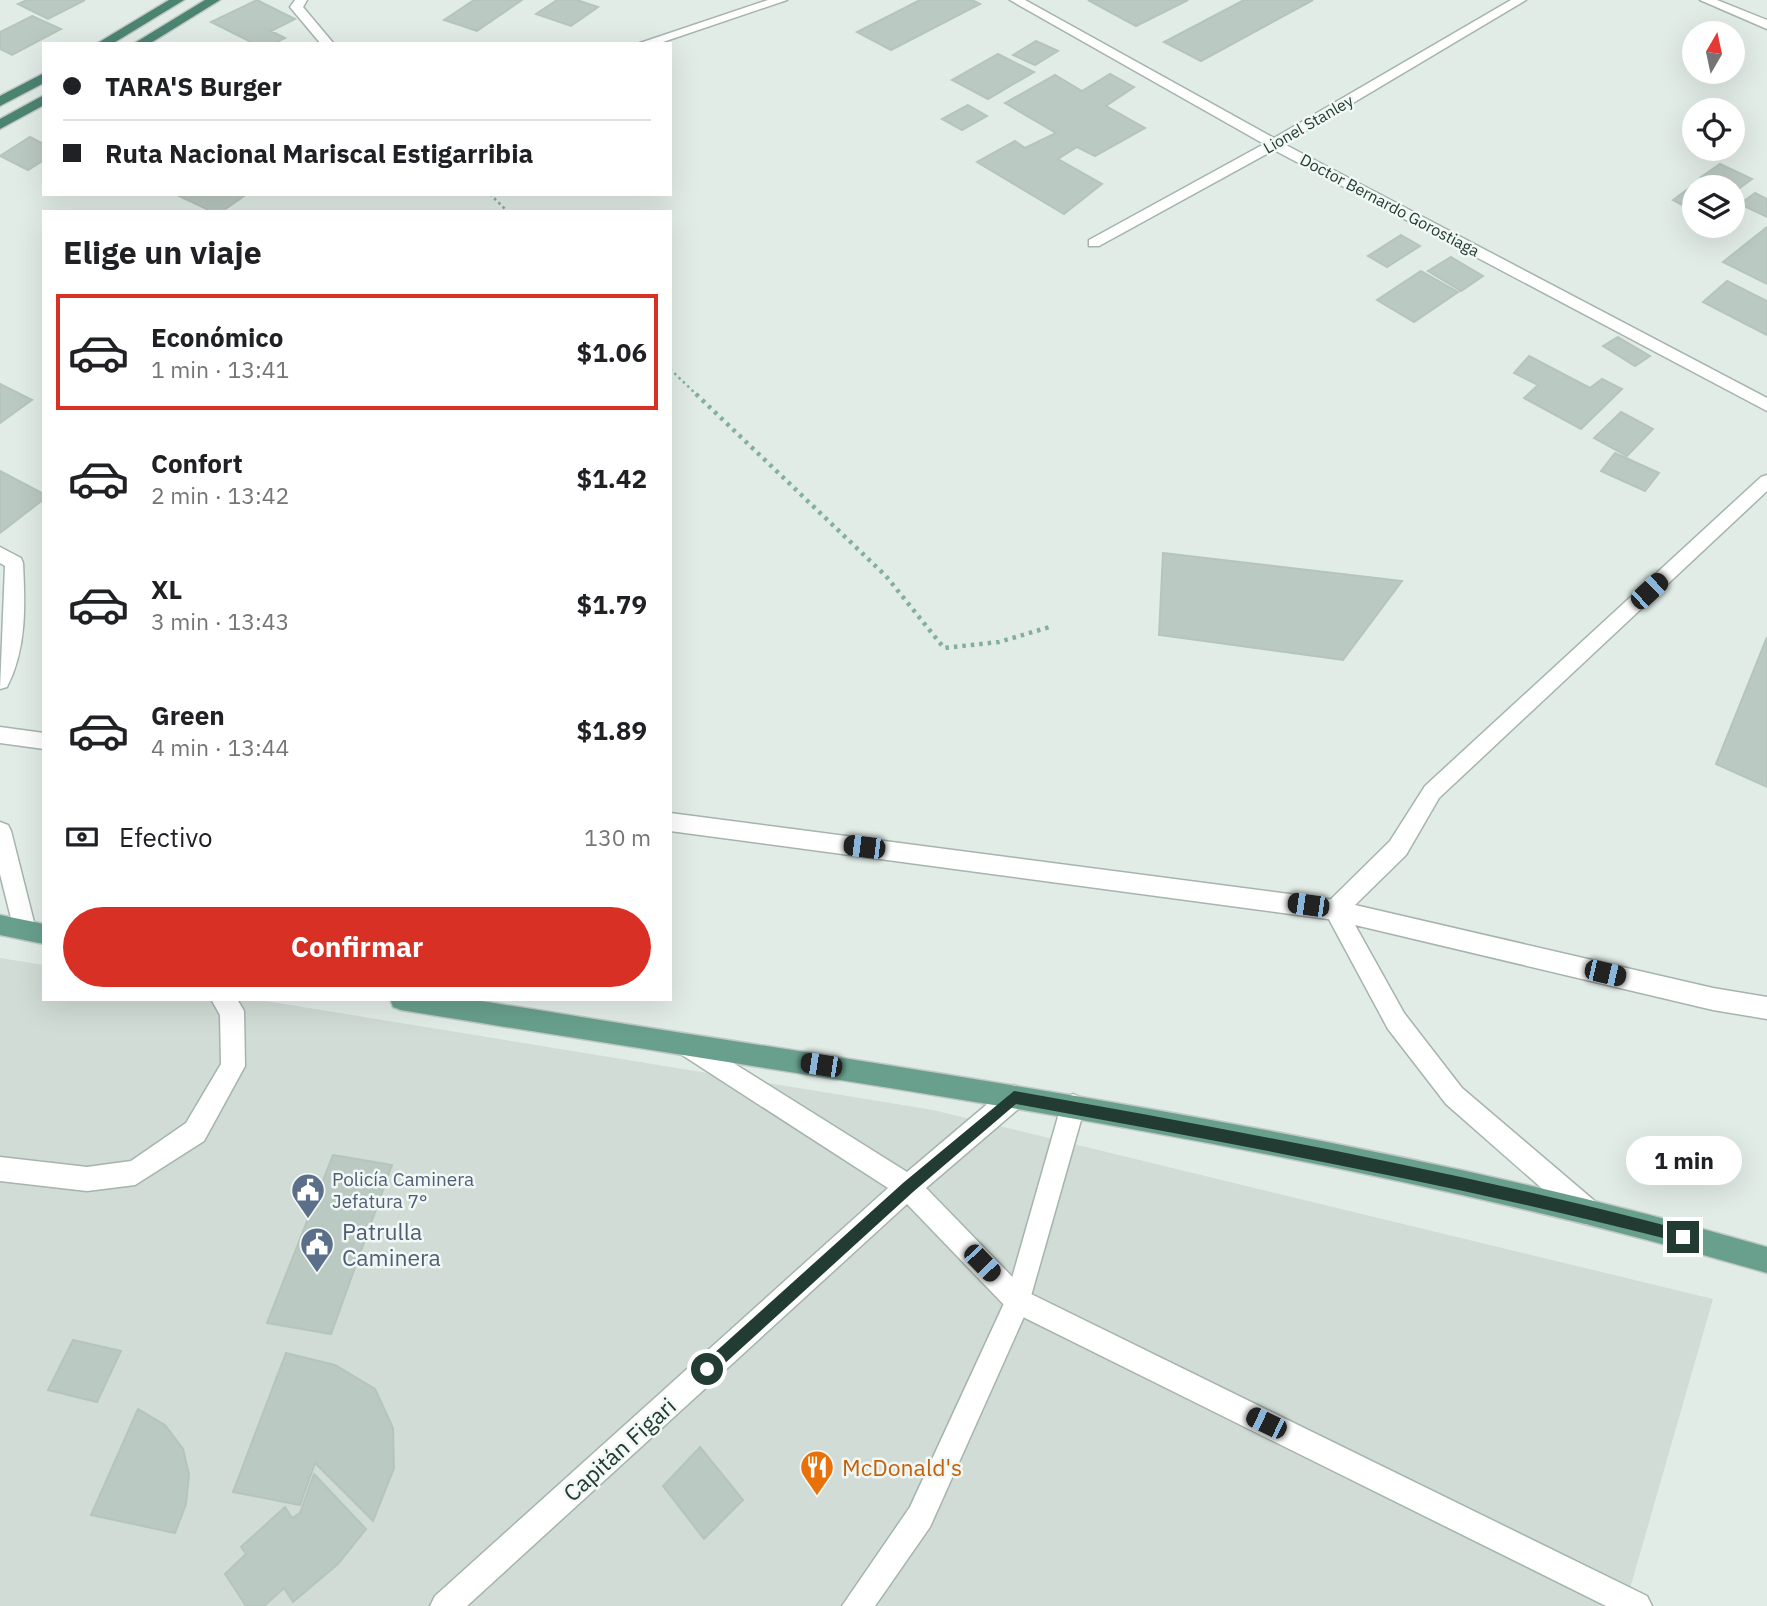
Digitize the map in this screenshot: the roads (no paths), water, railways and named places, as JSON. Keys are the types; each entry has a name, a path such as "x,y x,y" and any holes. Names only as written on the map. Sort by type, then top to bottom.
{"highway":[{"path":"105,42 178,0"},
{"path":"142,42 214,0"},
{"path":"0,102 42,78"},
{"path":"0,125 42,100"}],"main road":[{"path":"0,925 35,932"},
{"path":"414,1001 1073,1106 1315,1152 1588,1212 1767,1260"}],"street":[{"path":"301,0 296,7 326,42"},
{"path":"649,42 755,4 782,0"},
{"name":"Doctor Bernardo Gorostiaga","path":"1016,0 1274,144 1767,405"},
{"name":"Lionel Stanley","path":"1094,243 1274,144 1520,0"},
{"path":"1706,0 1767,25"},
{"path":"1335,910 1398,848 1432,792 1767,481"},
{"path":"0,554 14,563 15,617 5,671 0,681"},
{"path":"0,735 42,741"},
{"path":"672,822 1335,910 1713,999 1767,1008"},
{"path":"0,831 35,932"},
{"path":"1335,910 1396,1021 1454,1096 1588,1212"},
{"path":"0,1169 87,1179 135,1173 195,1132 233,1066 232,1011 224,1001"},
{"path":"684,1042 908,1187 1018,1301 1637,1606"},
{"name":"Capitán Figari","path":"445,1606 908,1187 1014,1097"},
{"path":"857,1606 920,1517 1018,1301 1073,1106"}],"place":[{"name":"Policía Caminera Jefatura 7°","path":"308,1220"},
{"name":"Patrulla Caminera","path":"317,1274"},
{"name":"McDonald's","path":"817,1497"}]}
